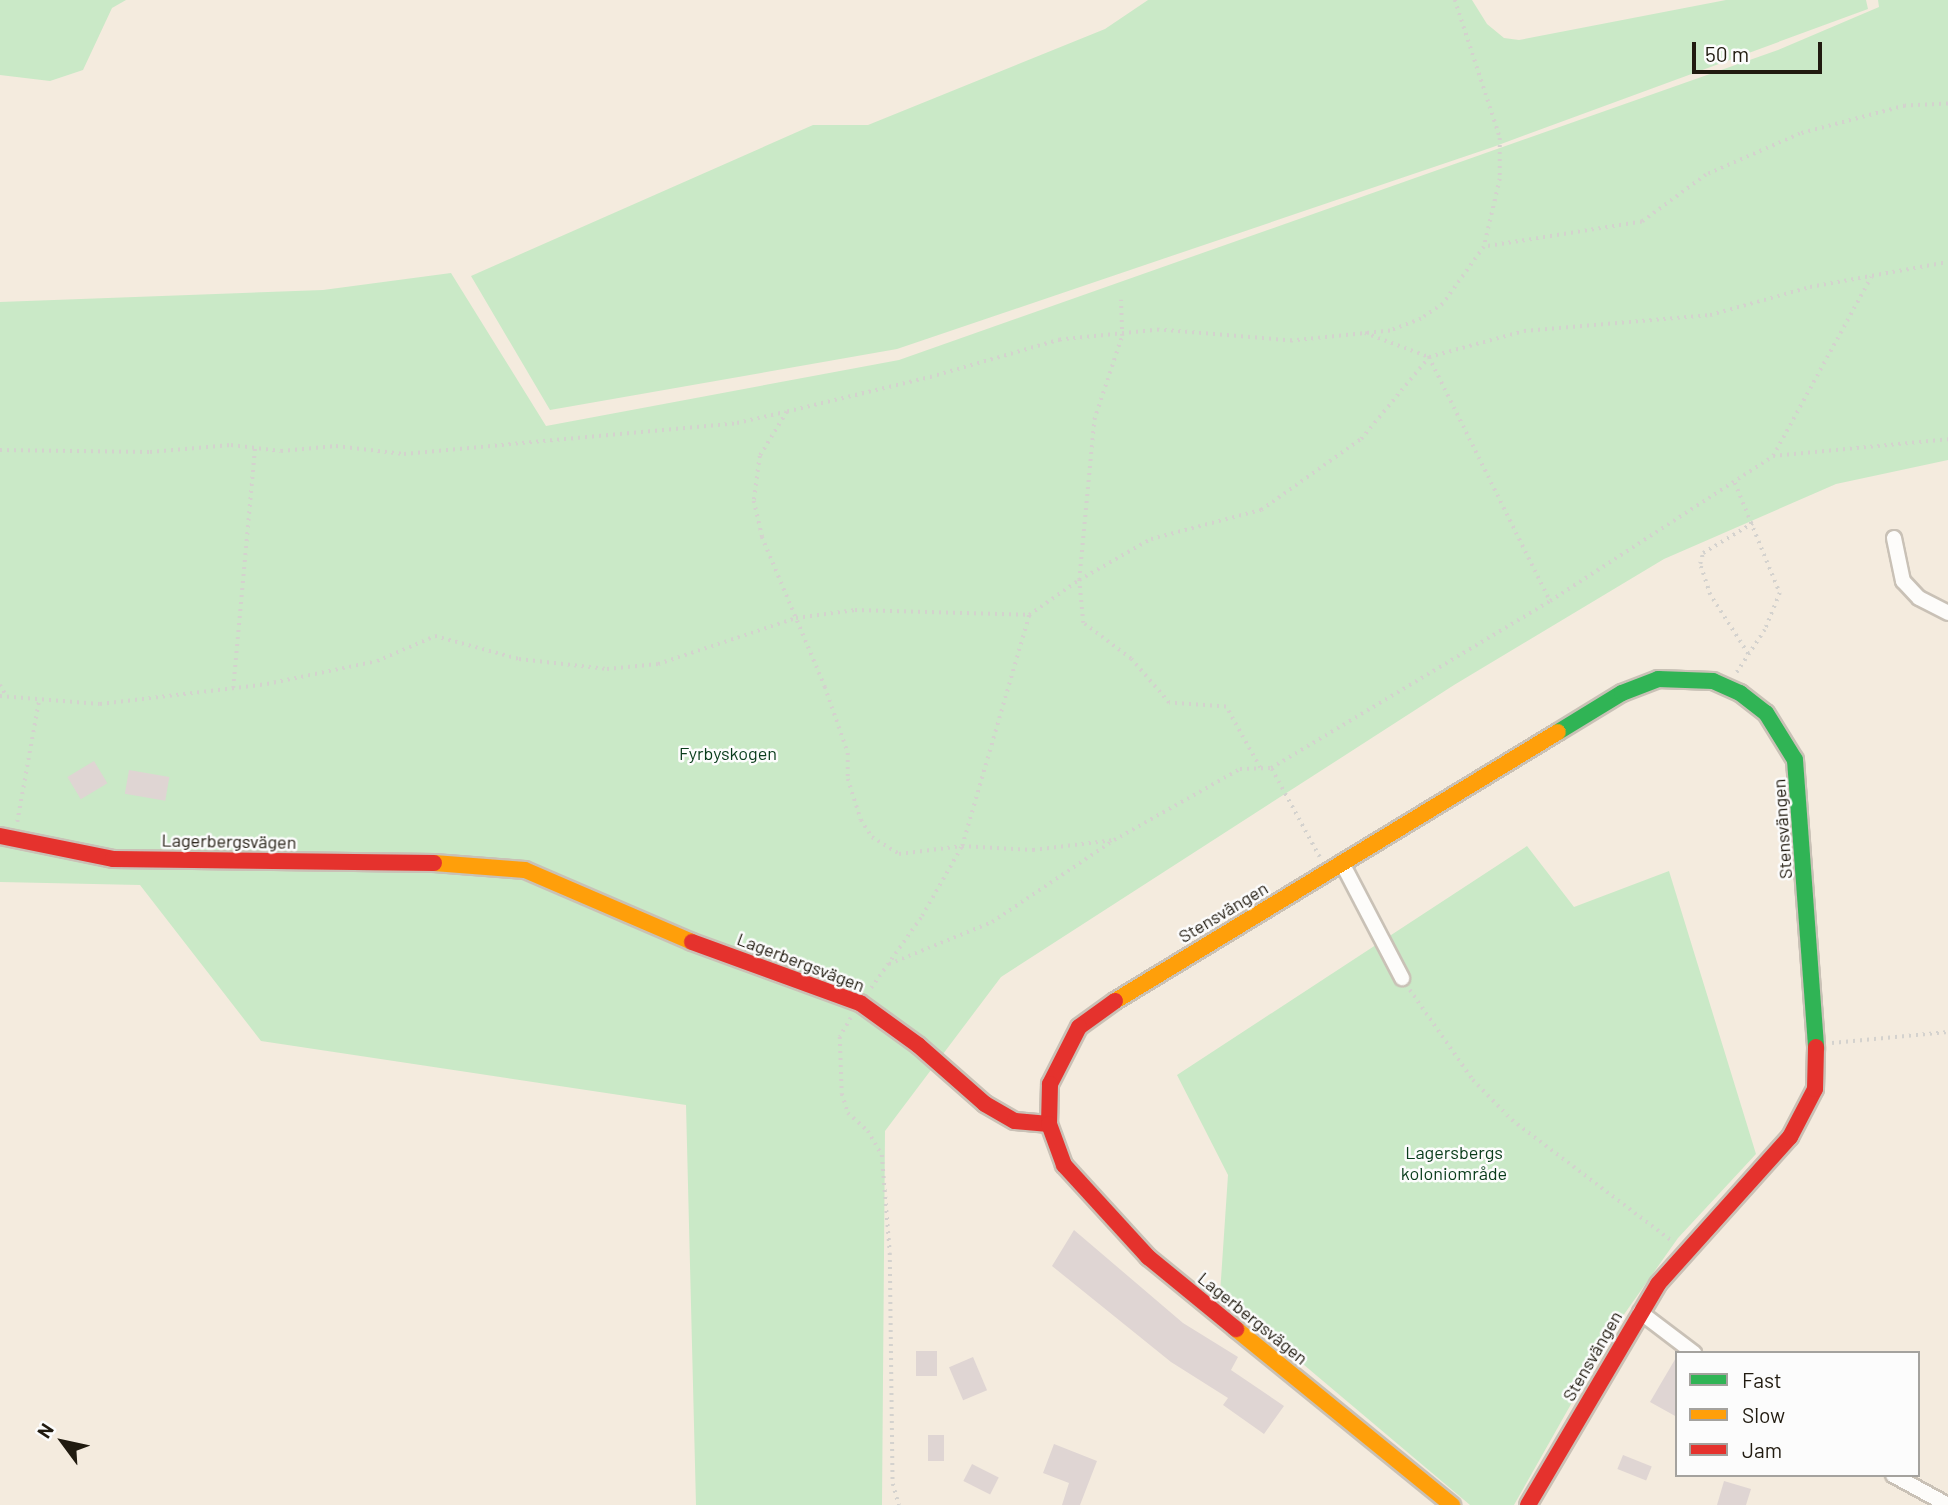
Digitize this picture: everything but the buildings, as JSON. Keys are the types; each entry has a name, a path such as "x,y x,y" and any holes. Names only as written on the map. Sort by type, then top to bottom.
{"street":[{"path":"1894,538 1903,581 1919,598 1948,612"},
{"name":"Stensvängen","path":"1049,1124 1050,1084 1057,1062 1079,1027 1112,1002 1638,685 1675,677 1728,686 1766,713 1795,760 1816,1043 1815,1089 1801,1123 1684,1251 1640,1312 1528,1505"},
{"name":"Lagerbergsvägen","path":"7,838 113,859 443,863 524,870 662,931 860,1003 918,1045 985,1104 1015,1121 1049,1124 1075,1180 1148,1257 1452,1505"},
{"path":"1335,867 1402,978"},
{"path":"1640,1312 1692,1351"},
{"path":"1897,1477 1948,1505"}],"path":[{"path":"0,450 255,447 281,451 336,446 404,454 737,423 932,377 1060,340 1122,336 1159,330 1292,341 1390,331 1443,304 1484,247 1500,179 1500,138 1455,0"},
{"path":"1484,247 1642,222 1706,175 1800,134 1905,106 1948,104"},
{"path":"0,696 100,704 233,688 377,661 435,635 519,659 607,669 658,664 796,618 855,610 1029,615 1079,580 1151,539 1261,510 1361,439 1429,357 1524,331 1710,315 1810,287 1948,262"},
{"path":"887,965 992,922 1114,840 1240,769 1271,768 1550,601 1709,495 1735,483 1773,456 1871,276"},
{"path":"1121,300 1122,336 1094,420 1079,580 1083,623 1131,659 1169,703 1226,707 1260,768"},
{"path":"1363,332 1429,357 1550,601"},
{"path":"787,412 760,456 754,501 762,537 848,753 848,779 861,820 872,836 899,854 962,846 1032,850 1114,840"},
{"path":"1773,456 1948,439"},
{"path":"233,688 255,447"},
{"path":"1728,686 1765,630 1780,593 1735,483"},
{"path":"1749,654 1710,595 1700,565 1703,553 1753,523"},
{"path":"899,1505 893,1484 890,1253 882,1155 868,1131 848,1113 842,1094 840,1037 860,1003 922,916 962,846 1029,615"},
{"path":"0,685 7,696"},
{"path":"7,838 39,700"},
{"path":"1271,768 1335,867"},
{"path":"1402,978 1439,1037 1502,1110 1684,1251"},
{"path":"1816,1043 1948,1032"},
{"path":"1834,1052 1835,1042"}],"green space":[{"path":"0,0 126,0 112,8 83,70 50,81 0,75"},
{"path":"1148,0 1472,0 1487,24 1504,38 1519,40 1726,0 1866,0 1868,9 1493,147 897,349 550,410 471,276 813,125 868,125 1105,29"},
{"name":"Fyrbyskogen","path":"1878,0 1948,0 1948,460 1836,484 1664,559 1454,685 1001,977 885,1131 882,1505 696,1505 686,1105 261,1041 140,885 0,882 0,302 323,290 451,273 546,426 899,360 1778,50 1879,7"},
{"name":"Lagersbergs koloniområde","path":"1527,846 1574,907 1669,871 1756,1154 1678,1238 1613,1330 1514,1505 1470,1505 1220,1294 1228,1175 1177,1075"}],"traffic: fast":[{"path":"1558,732 1622,693 1658,679 1713,681 1740,693 1766,713 1795,760 1816,1047"}],"traffic: slow":[{"path":"1115,1001 1558,732"},
{"path":"434,863 525,870 692,942"},
{"path":"1236,1329 1452,1505"}],"traffic: jam":[{"path":"0,836 113,859 434,863"},
{"path":"692,942 860,1003 918,1045 985,1104 1015,1121 1049,1124"},
{"path":"1115,1001 1079,1027 1050,1084 1049,1124 1064,1165 1148,1257 1236,1329"},
{"path":"1528,1505 1658,1284 1790,1137 1815,1089 1816,1047"}]}
